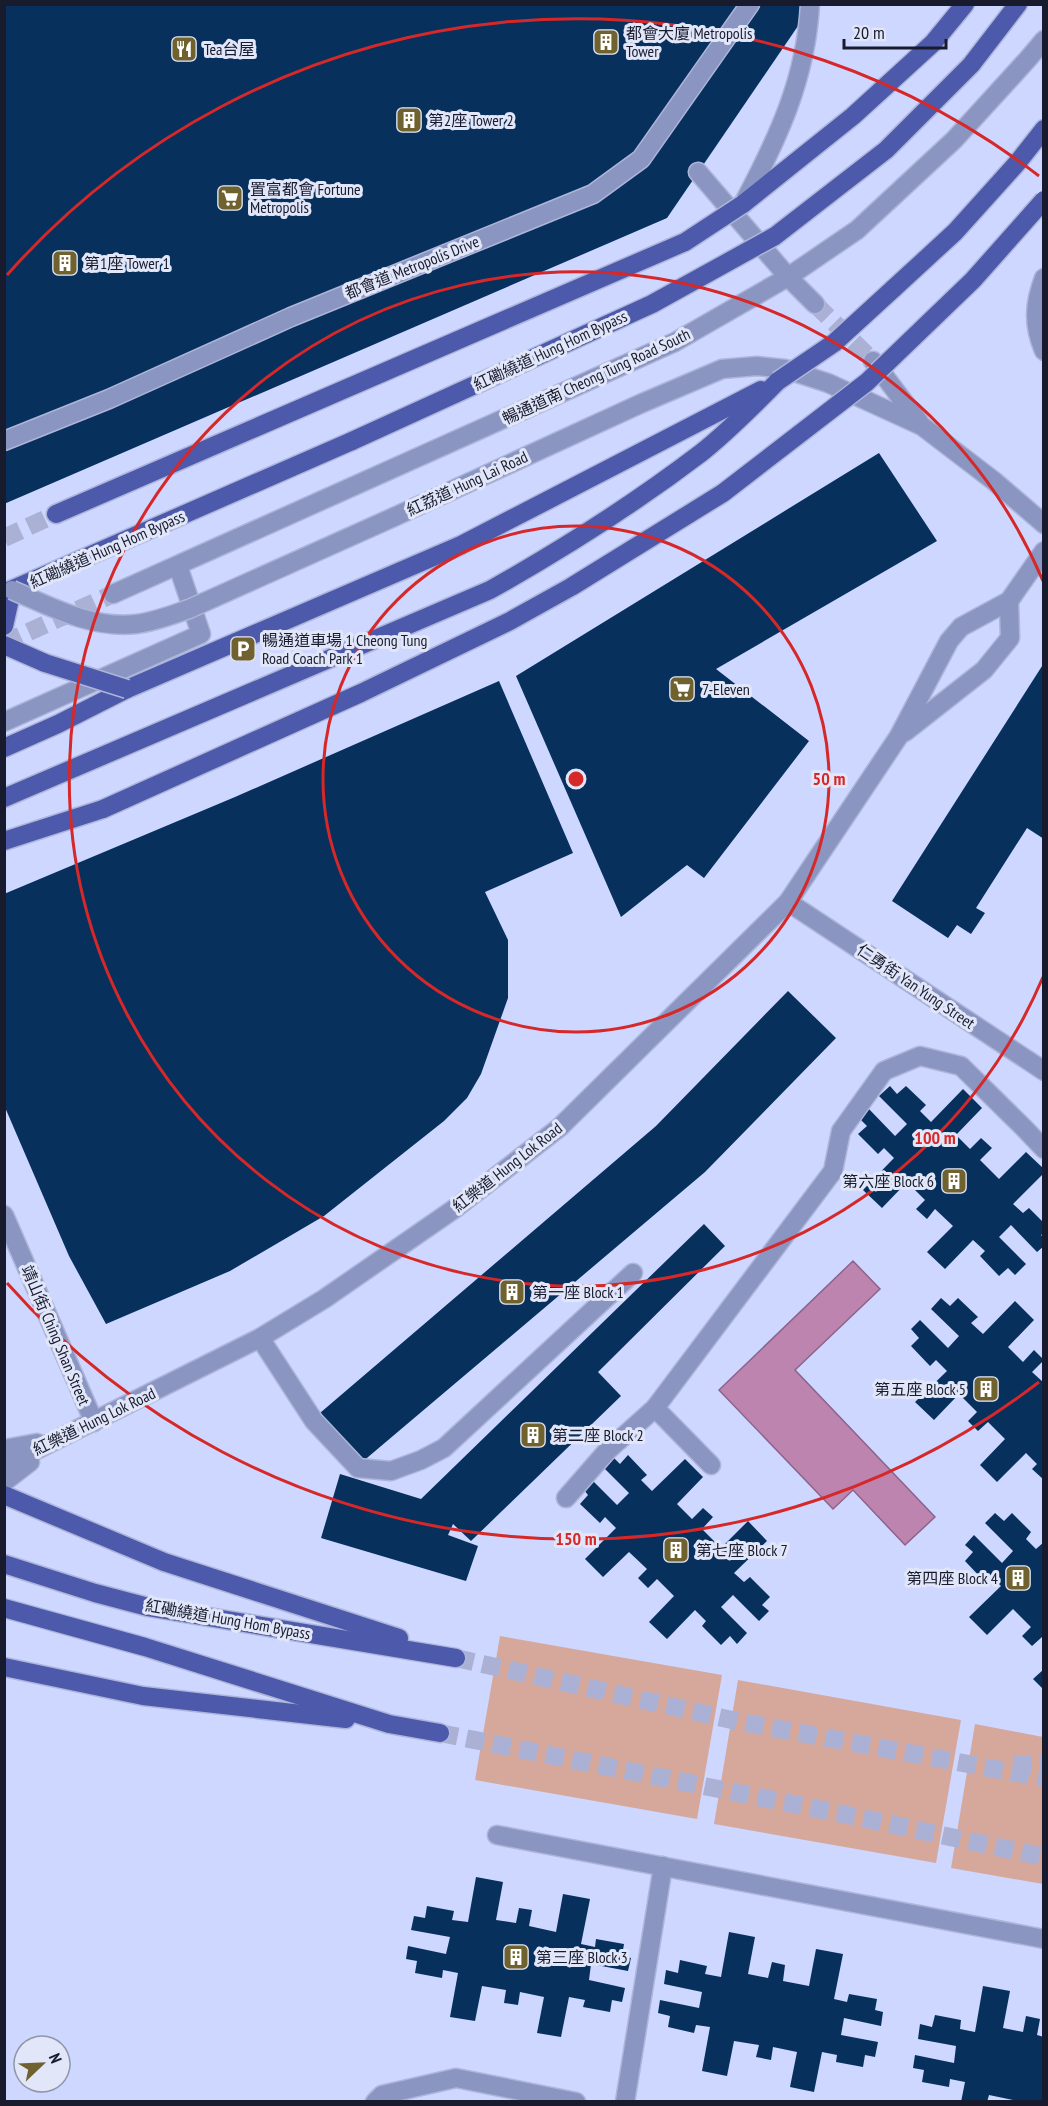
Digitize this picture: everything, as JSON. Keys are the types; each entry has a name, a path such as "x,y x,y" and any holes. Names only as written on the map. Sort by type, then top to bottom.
{"main road":[{"path":"56,514 685,242 743,204 814,149 933,43 965,4"},
{"name":"紅磡繞道 Hung Hom Bypass","path":"7,587 352,441 652,304 775,236 886,150 971,65 1018,4"},
{"path":"4,748 58,724 127,688 461,545 778,381 834,343 956,232 1044,129"},
{"path":"4,842 103,809 361,693 510,621 571,587 723,493 867,382 973,280 1044,200"},
{"path":"4,798 490,590 603,522 701,452 739,420 778,381"},
{"path":"4,626 7,587"},
{"path":"4,645 45,663 127,688"},
{"path":"4,1495 164,1562 404,1640 434,1653"},
{"name":"紅磡繞道 Hung Hom Bypass","path":"4,1564 148,1607 456,1658"},
{"path":"4,1608 145,1647 389,1724"},
{"path":"4,1667 143,1696 389,1724 440,1733"}],"street":[{"name":"都會道 Metropolis Drive","path":"4,441 109,399 291,317 593,194 640,159 750,4"},
{"path":"743,204 764,164 801,73 807,46 810,4"},
{"name":"暢通道南 Cheong Tung Road South","path":"113,594 675,342 788,277 857,230 954,140 1044,40"},
{"path":"698,172 788,277 815,304"},
{"path":"1044,278 1037,295 1035,312 1036,330 1044,351"},
{"name":"紅荔道 Hung Lai Road","path":"873,361 922,426"},
{"name":"紅荔道 Hung Lai Road","path":"7,587 86,621 135,624 160,619 189,609 568,436 722,369 757,366 785,369 828,382 922,426 994,481 1044,524"},
{"name":"紅樂道 Hung Lok Road","path":"4,1466 260,1338 324,1299 457,1207 560,1127 788,902 899,736 949,641 961,627 1009,601 1044,551"},
{"path":"4,722 201,634 178,566"},
{"name":"紅樂道 Hung Lok Road","path":"899,736 984,670 1010,638 1009,601"},
{"name":"仁勇街 Yan Yung Street","path":"788,902 1044,1071"},
{"path":"566,1498 607,1451 655,1408 833,1171 840,1131 884,1071 920,1056 961,1066 1044,1149"},
{"name":"靖山街 Ching Shan Street","path":"4,1215 94,1422"},
{"path":"260,1338 314,1421 358,1468 391,1471 421,1460 444,1448 633,1273"},
{"path":"655,1408 711,1465"},
{"path":"4,1449 57,1439"},
{"path":"4,1482 57,1439"},
{"path":"497,1835 1044,1940"},
{"path":"625,2102 663,1866"},
{"path":"375,2102 382,2095 456,2078 510,2095 576,2102"}],"shaded area":[{"path":"853,1261 880,1289 795,1370 935,1517 905,1545 853,1490 833,1509 719,1390"},
{"path":"500,1636 722,1675 697,1819 475,1780"},
{"path":"738,1680 961,1720 936,1863 714,1824"},
{"path":"975,1724 1043,1737 1043,1884 951,1868"}],"building":[{"name":"置富都會 Fortune Metropolis","path":"4,4 813,4 667,218 4,504"},
{"path":"879,453 937,541 716,669 809,741 704,878 687,865 621,917 516,676"},
{"path":"1044,663 1044,839 1027,828 976,908 985,913 971,934 957,925 948,938 892,901"},
{"path":"499,681 573,853 485,892 508,940 508,998 481,1074 467,1098 444,1121 324,1216 230,1271 106,1324 69,1256 4,1105 4,894 235,797"},
{"name":"第一座 Block 1","path":"788,991 836,1038 705,1172 361,1463 320,1413 656,1126"},
{"name":"第六座 Block 6","path":"890,1086 897,1094 906,1086 926,1105 920,1111 931,1122 963,1089 982,1108 956,1135 970,1149 981,1138 992,1148 980,1160 999,1179 1026,1152 1044,1169 1044,1173 1013,1204 1023,1213 1029,1208 1044,1223 1044,1233 1041,1235 1044,1238 1044,1246 1037,1252 1011,1225 999,1237 1026,1264 1015,1275 1008,1268 999,1276 980,1256 985,1251 973,1240 945,1269 927,1252 953,1226 935,1209 927,1219 916,1209 925,1200 907,1182 882,1208 863,1190 894,1158 884,1148 878,1154 858,1134 867,1126 858,1117 868,1108 895,1136 907,1124 879,1096"},
{"name":"第二座 Block 2","path":"704,1224 725,1246 598,1372 621,1396 471,1541 453,1524 448,1535 478,1546 466,1581 321,1538 340,1474 421,1499"},
{"name":"第五座 Block 5","path":"941,1298 950,1306 958,1298 978,1317 971,1323 983,1334 1015,1301 1034,1320 1008,1347 1023,1362 1034,1350 1044,1360 1032,1372 1044,1383 1044,1480 1032,1469 1037,1464 1026,1453 997,1482 980,1465 1005,1439 988,1422 978,1431 968,1421 977,1412 959,1394 934,1420 915,1402 947,1371 936,1360 930,1366 911,1346 919,1338 911,1329 920,1320 948,1348 959,1336 931,1309"},
{"name":"第七座 Block 7","path":"611,1455 620,1464 628,1455 647,1475 641,1480 652,1491 685,1459 703,1477 677,1504 692,1519 703,1508 713,1517 702,1529 721,1548 748,1521 767,1541 734,1573 744,1582 750,1577 770,1597 762,1605 769,1611 759,1621 733,1595 721,1607 747,1633 737,1644 730,1636 721,1645 702,1626 706,1621 695,1610 667,1639 649,1622 674,1596 657,1579 648,1588 638,1578 647,1569 629,1552 603,1577 585,1559 616,1528 605,1517 600,1523 580,1504 588,1495 581,1486 590,1478 617,1505 629,1493 601,1465"},
{"name":"第四座 Block 4","path":"995,1513 1004,1521 1012,1513 1031,1532 1026,1539 1036,1549 1044,1542 1044,1638 1042,1637 1032,1646 1022,1636 1031,1627 1013,1609 987,1635 969,1617 1001,1586 990,1575 984,1581 965,1561 973,1552 965,1545 974,1535 1002,1563 1013,1551 985,1523"},
{"path":"1044,1669 1044,1690 1033,1679"},
{"name":"第三座 Block 3","path":"476,1877 503,1882 496,1920 516,1923 519,1908 532,1910 529,1926 556,1932 563,1894 590,1899 581,1944 595,1947 596,1939 624,1944 622,1956 631,1958 628,1971 591,1964 589,1980 625,1988 622,2002 612,2000 610,2012 583,2007 585,2000 569,1997 561,2037 537,2033 544,1997 520,1992 518,2005 504,2003 506,1990 482,1986 475,2021 450,2017 458,1973 443,1970 442,1978 415,1973 417,1961 406,1959 408,1946 446,1954 450,1937 411,1930 414,1916 425,1918 427,1906 454,1911 452,1920 468,1922"},
{"path":"729,1932 755,1937 748,1974 768,1978 772,1962 785,1965 783,1981 809,1986 816,1949 843,1954 834,1999 847,2002 849,1994 877,1999 875,2010 883,2012 881,2026 844,2018 841,2035 878,2042 875,2057 865,2055 863,2067 836,2062 837,2055 822,2052 814,2092 790,2087 797,2052 773,2047 771,2060 756,2057 759,2045 734,2041 727,2076 702,2071 710,2027 696,2025 694,2033 668,2027 670,2016 658,2013 660,2000 699,2008 702,1992 664,1984 666,1970 678,1973 680,1960 707,1966 705,1974 721,1977"},
{"path":"983,1986 1010,1991 1003,2028 1023,2032 1026,2016 1040,2019 1037,2035 1044,2037 1044,2102 1013,2102 1013,2100 989,2095 987,2102 961,2102 965,2082 950,2079 949,2087 922,2082 924,2070 913,2068 915,2055 954,2063 956,2046 918,2039 920,2024 932,2027 935,2015 961,2020 960,2029 975,2032"}],"tunnel":[{"path":"815,304 873,361"},
{"path":"4,538 56,514"},
{"path":"4,643 113,594"},
{"path":"456,1658 741,1722 1044,1778"},
{"path":"440,1733 1044,1857"},
{"path":"1013,1764 1044,1764"}],"place":[{"name":"都會大廈 Metropolis Tower","path":"606,42"},
{"name":"Tea台屋","path":"184,49"},
{"name":"第2座 Tower 2","path":"409,120"},
{"name":"置富都會 Fortune Metropolis","path":"230,198"},
{"name":"第1座 Tower 1","path":"65,263"},
{"name":"暢通道車場 1 Cheong Tung Road Coach Park 1","path":"243,649"},
{"name":"7-Eleven","path":"682,689"},
{"name":"第六座 Block 6","path":"954,1181"},
{"name":"第一座 Block 1","path":"512,1292"},
{"name":"第五座 Block 5","path":"986,1389"},
{"name":"第二座 Block 2","path":"533,1435"},
{"name":"第七座 Block 7","path":"676,1550"},
{"name":"第四座 Block 4","path":"1018,1578"},
{"name":"第三座 Block 3","path":"516,1957"}]}
